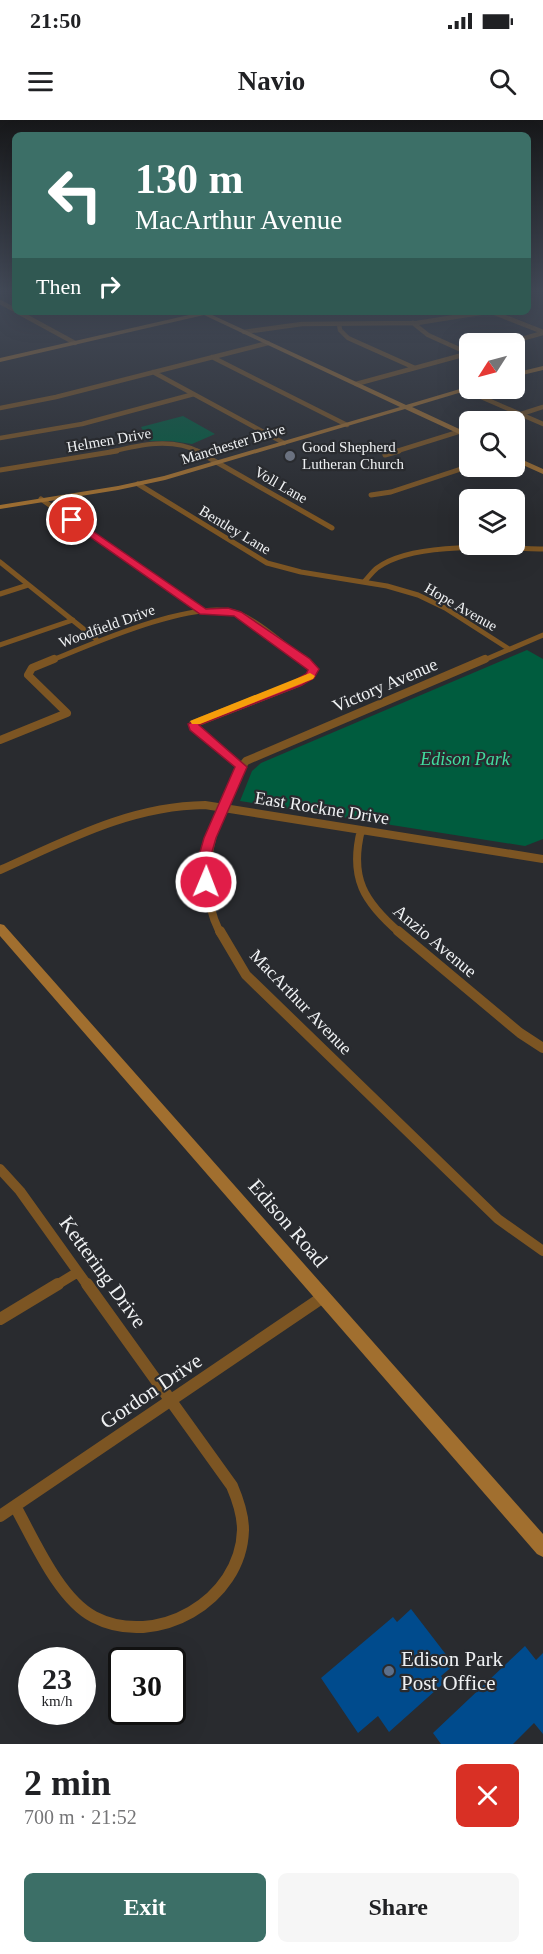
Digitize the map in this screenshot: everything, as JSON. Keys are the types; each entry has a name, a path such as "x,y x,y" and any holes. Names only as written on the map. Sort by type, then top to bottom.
{"street":[{"path":"0,408 174,367"},
{"path":"232,367 347,424"},
{"path":"319,367 458,432"},
{"path":"356,384 420,367"},
{"path":"525,372 543,368"},
{"path":"153,372 284,443"},
{"name":"Manchester Drive","path":"0,507 138,484 218,463 459,391"},
{"path":"0,438 82,424 194,394"},
{"path":"488,399 514,411"},
{"path":"525,412 543,407"},
{"path":"525,416 543,424"},
{"path":"386,455 458,432"},
{"name":"Helmen Drive","path":"0,470 161,443 186,446 218,463"},
{"name":"Voll Lane","path":"218,463 332,528"},
{"path":"525,463 543,472"},
{"path":"371,495 391,492 459,470"},
{"name":"Bentley Lane","path":"138,484 267,563 289,570 364,582"},
{"path":"41,499 203,612"},
{"path":"364,582 371,572 384,564 416,554 462,548 543,549"},
{"path":"0,562 96,639"},
{"name":"Hope Avenue","path":"364,582 422,597 509,648"},
{"path":"0,594 28,585"},
{"name":"Woodfield Drive","path":"0,740 67,713 28,675 32,668 180,615 228,611 237,614 311,665 314,672 310,676 193,724 194,728 241,767"},
{"path":"0,645 73,620"},
{"name":"Victory Avenue","path":"241,767 252,757 543,635"},
{"name":"MacArthur Avenue","path":"241,767 222,807 206,852 206,882 210,910 218,931 230,951 269,999 490,1211 543,1251"},
{"name":"East Rockne Drive","path":"0,870 144,809 177,804 222,807 543,859"},
{"name":"Anzio Avenue","path":"361,830 355,853 357,878 368,901 380,916 520,1033 543,1048"},
{"name":"Edison Road","path":"0,928 323,1297 540,1538"},
{"name":"Kettering Drive","path":"0,1169 20,1191 232,1486 242,1519 242,1537 231,1573 213,1596 189,1614 171,1623 150,1629 129,1630 112,1626 93,1617 73,1601 15,1506"},
{"path":"0,1319 78,1272"},
{"name":"Gordon Drive","path":"0,1516 323,1297"}],"green space":[{"path":"183,416 215,434 192,444 149,441 141,427"},
{"name":"Edison Park","path":"527,650 543,659 543,839 525,846 240,801 252,771 261,763"}],"building":[{"name":"Edison Park Post Office","path":"411,1609 454,1665 441,1676 445,1682 389,1732 378,1716 358,1733 321,1678 393,1617 397,1622"},
{"path":"525,1646 536,1660 543,1653 543,1734 534,1723 513,1744 441,1744 433,1733"}],"slow traffic":[{"path":"196,721 298,683 310,676"}],"place":[{"name":"Good Shepherd Lutheran Church","path":"290,456"},
{"name":"Edison Park Post Office","path":"389,1671"}],"route":[{"path":"72,520 203,612 216,610 237,614 306,661 314,669 310,676 298,683 193,724 194,728 241,767 210,838 206,852 206,882"}]}
